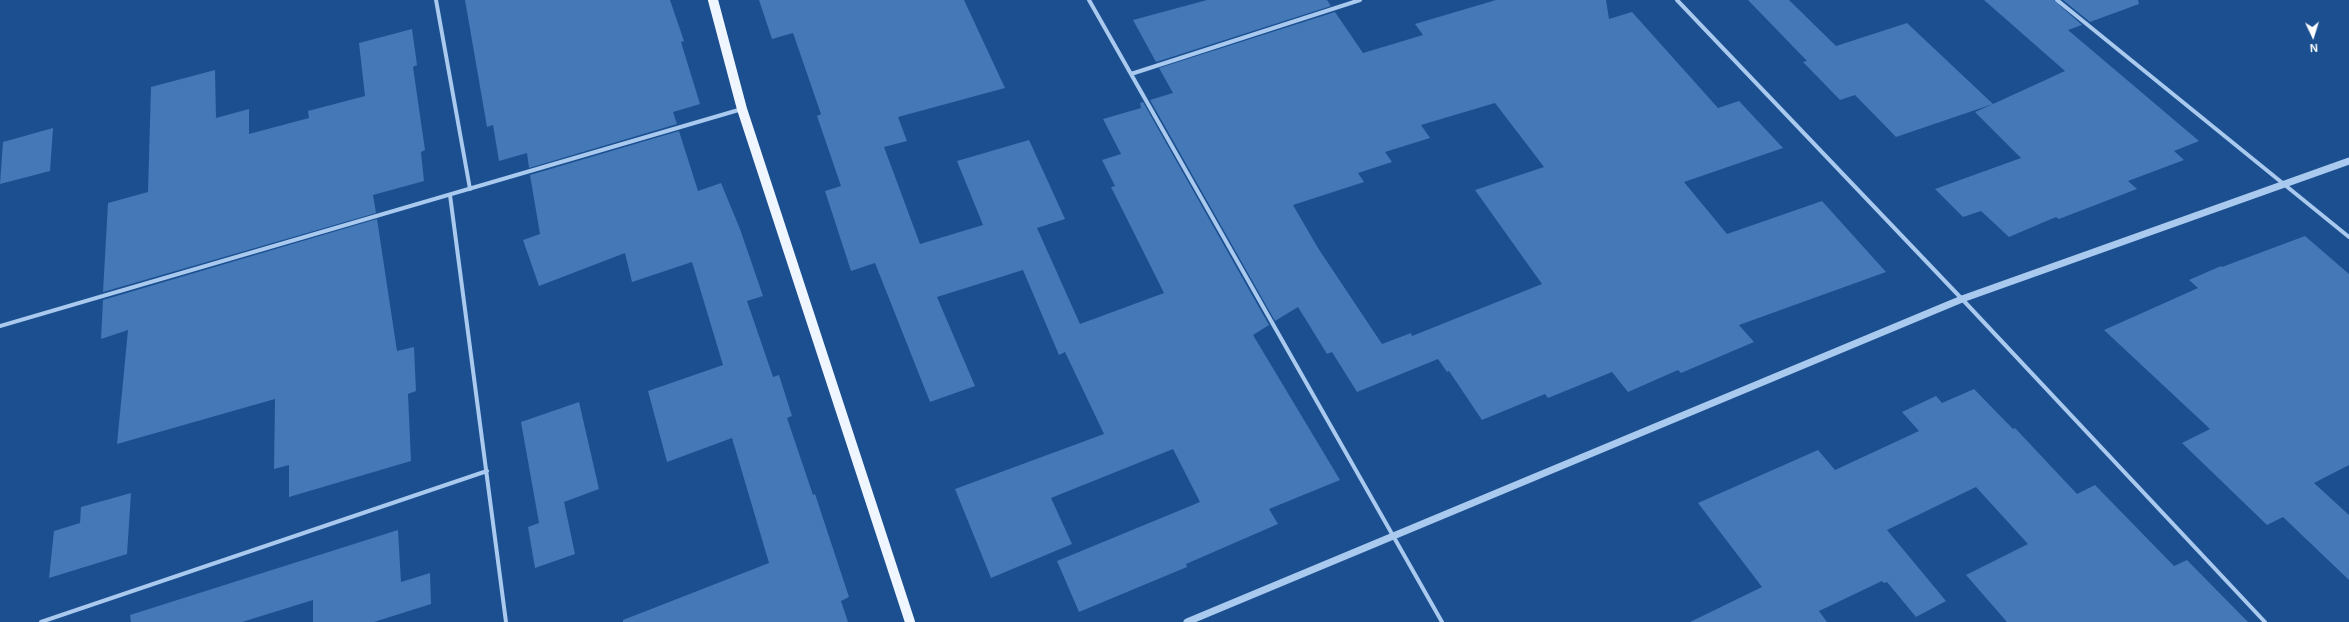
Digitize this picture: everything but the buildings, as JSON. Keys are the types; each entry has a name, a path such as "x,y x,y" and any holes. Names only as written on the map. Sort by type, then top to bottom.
{"main road":[{"path":"713,0 742,109 910,622"}],"street":[{"path":"436,0 470,189"},
{"path":"1090,0 1442,622"},
{"path":"1131,74 1360,0"},
{"path":"1677,0 1962,299 2265,622"},
{"path":"2057,0 2349,237"},
{"path":"0,326 742,109"},
{"path":"1187,622 1962,299 2349,161"},
{"path":"450,195 506,622"},
{"path":"41,622 487,471"}]}
